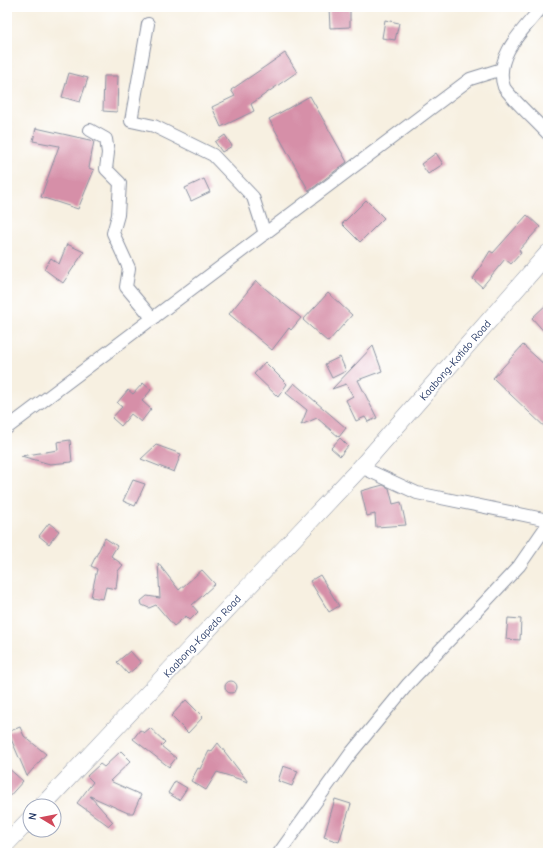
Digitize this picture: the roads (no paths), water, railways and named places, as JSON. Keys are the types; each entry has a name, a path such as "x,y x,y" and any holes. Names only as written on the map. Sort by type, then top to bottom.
{"main road":[{"name":"Kaabong-Kotido Road","path":"361,467 548,253"},
{"name":"Kaabong-Kapedo Road","path":"50,798 361,467"},
{"path":"7,844 22,828"}],"street":[{"path":"542,7 508,50 502,69 504,88 548,134"},
{"path":"148,24 131,121 154,126 213,155 253,197 265,234"},
{"path":"7,428 470,79 502,69"},
{"path":"90,130 106,139 108,153 106,169 120,183 118,215 113,233 129,268 126,287 153,319"},
{"path":"361,467 417,493 548,520"},
{"path":"279,853 356,747 408,684 519,566 548,524"}]}
